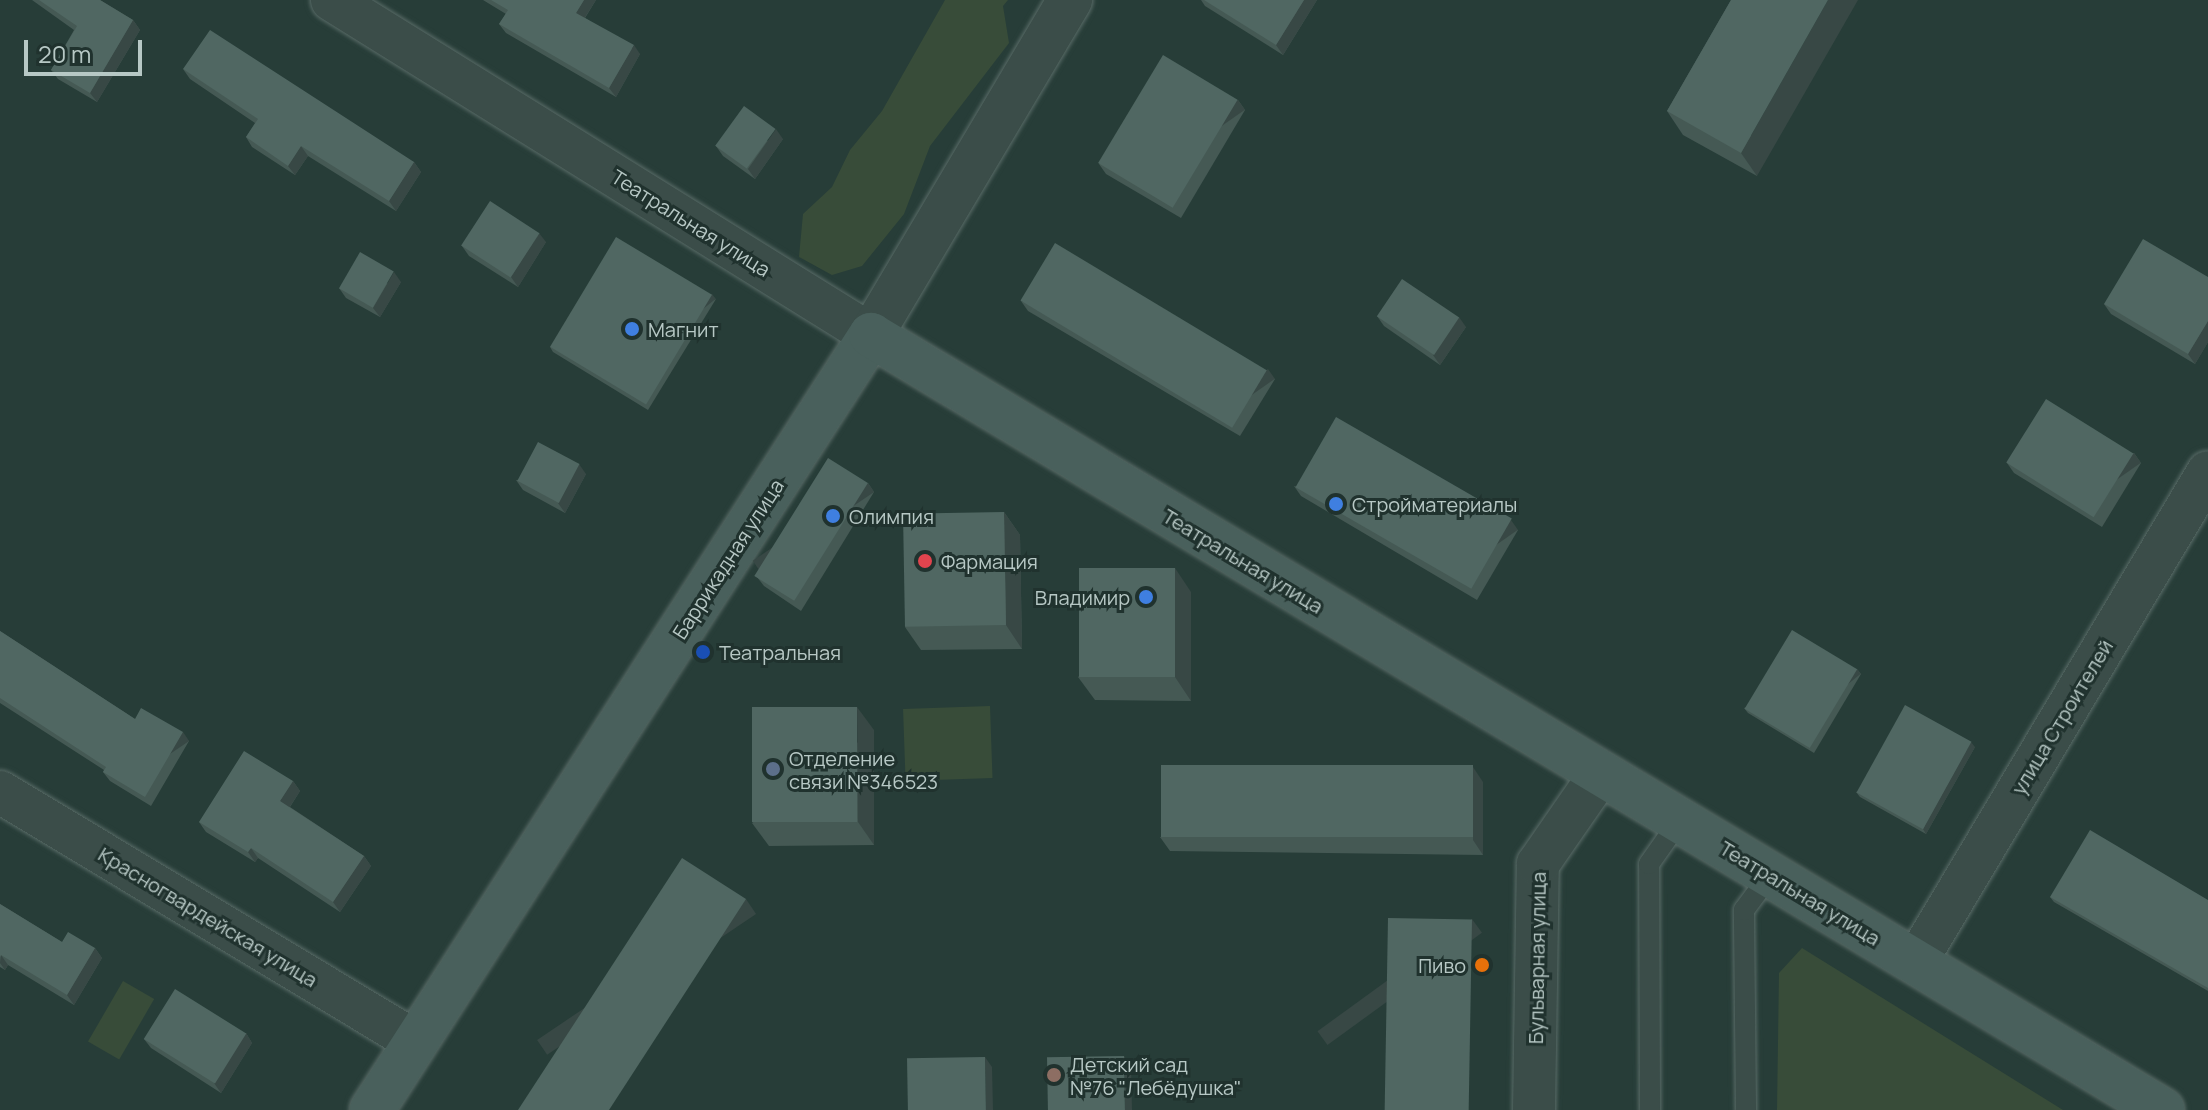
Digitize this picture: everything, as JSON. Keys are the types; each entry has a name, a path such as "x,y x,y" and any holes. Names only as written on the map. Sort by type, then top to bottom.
{"main road":[{"name":"Театральная улица","path":"871,335 1599,776 1680,820 2162,1110"},
{"name":"Баррикадная улица","path":"372,1110 871,335"}],"street":[{"name":"Театральная улица","path":"332,0 871,335"},
{"name":"Баррикадная улица","path":"871,335 1070,0"},
{"name":"улица Строителей","path":"1916,962 2208,472"},
{"name":"Бульварная улица","path":"1534,1110 1538,864 1599,776"},
{"name":"Красногвардейская улица","path":"0,792 415,1041"}],"lane":[{"path":"1650,1110 1649,864 1680,820"},
{"path":"1746,1110 1744,910 1770,875"}],"green space":[{"path":"945,0 1008,0 1003,6 1009,43 930,146 904,214 862,266 832,275 799,257 803,214 832,187 850,150 882,111"},
{"path":"990,706 993,778 906,781 903,709"},
{"path":"1802,948 2063,1110 1777,1110 1779,973"},
{"path":"123,981 154,999 119,1060 88,1042"}],"building":[{"path":"39,0 100,0 133,20 90,93 51,70 77,26"},
{"path":"491,0 584,0 576,13 634,45 609,88 499,24 508,10"},
{"path":"1204,0 1304,0 1276,45"},
{"path":"1731,0 1828,0 1741,153 1667,111"},
{"path":"210,30 414,162 389,201 301,146 288,166 246,137 258,119 183,69"},
{"path":"1163,55 1238,100 1173,208 1098,163"},
{"path":"744,106 776,129 747,169 715,146"},
{"path":"490,201 539,233 511,278 461,245"},
{"name":"Магнит","path":"616,237 712,295 646,404 550,347"},
{"path":"2143,239 2208,277 2208,321 2188,354 2104,304"},
{"path":"1055,243 1267,370 1232,428 1020,300"},
{"path":"360,252 394,272 373,308 339,288"},
{"path":"1402,279 1459,318 1434,355 1377,316"},
{"path":"2046,399 2133,454 2094,517 2006,463"},
{"path":"1336,417 1512,518 1471,589 1296,487"},
{"path":"538,442 579,464 559,503 517,481"},
{"path":"828,458 868,483 794,601 754,576"},
{"path":"1004,512 1006,625 905,627 903,514"},
{"path":"1079,568 1175,568 1175,677 1079,677"},
{"path":"1792,630 1857,669 1810,748 1745,709"},
{"path":"0,631 135,719 141,708 183,732 145,797 103,772 106,767 0,698"},
{"path":"1905,705 1971,742 1923,829 1857,792"},
{"path":"752,707 857,707 857,822 752,822"},
{"path":"244,751 293,781 280,801 364,856 333,902 251,848 248,852 199,822"},
{"path":"1161,765 1473,765 1473,837 1161,837"},
{"path":"2090,830 2208,900 2208,988 2050,897"},
{"path":"682,858 746,899 609,1110 518,1110"},
{"path":"0,904 62,942 68,932 95,948 67,995 0,957"},
{"path":"1388,918 1472,919 1469,1110 1385,1110"},
{"path":"175,989 246,1034 215,1084 144,1039"},
{"path":"1124,1056 1125,1110 1048,1110 1047,1057"},
{"path":"985,1057 986,1110 908,1110 907,1058"}],"place":[{"name":"Магнит","path":"632,329"},
{"name":"Стройматериалы","path":"1336,504"},
{"name":"Олимпия","path":"833,516"},
{"name":"Фармация","path":"925,561"},
{"name":"Владимир","path":"1146,597"},
{"name":"Театральная","path":"703,652"},
{"name":"Отделение связи №346523","path":"773,769"},
{"name":"Пиво","path":"1482,965"},
{"name":"Детский сад №76 \"Лебёдушка\"","path":"1054,1075"}]}
